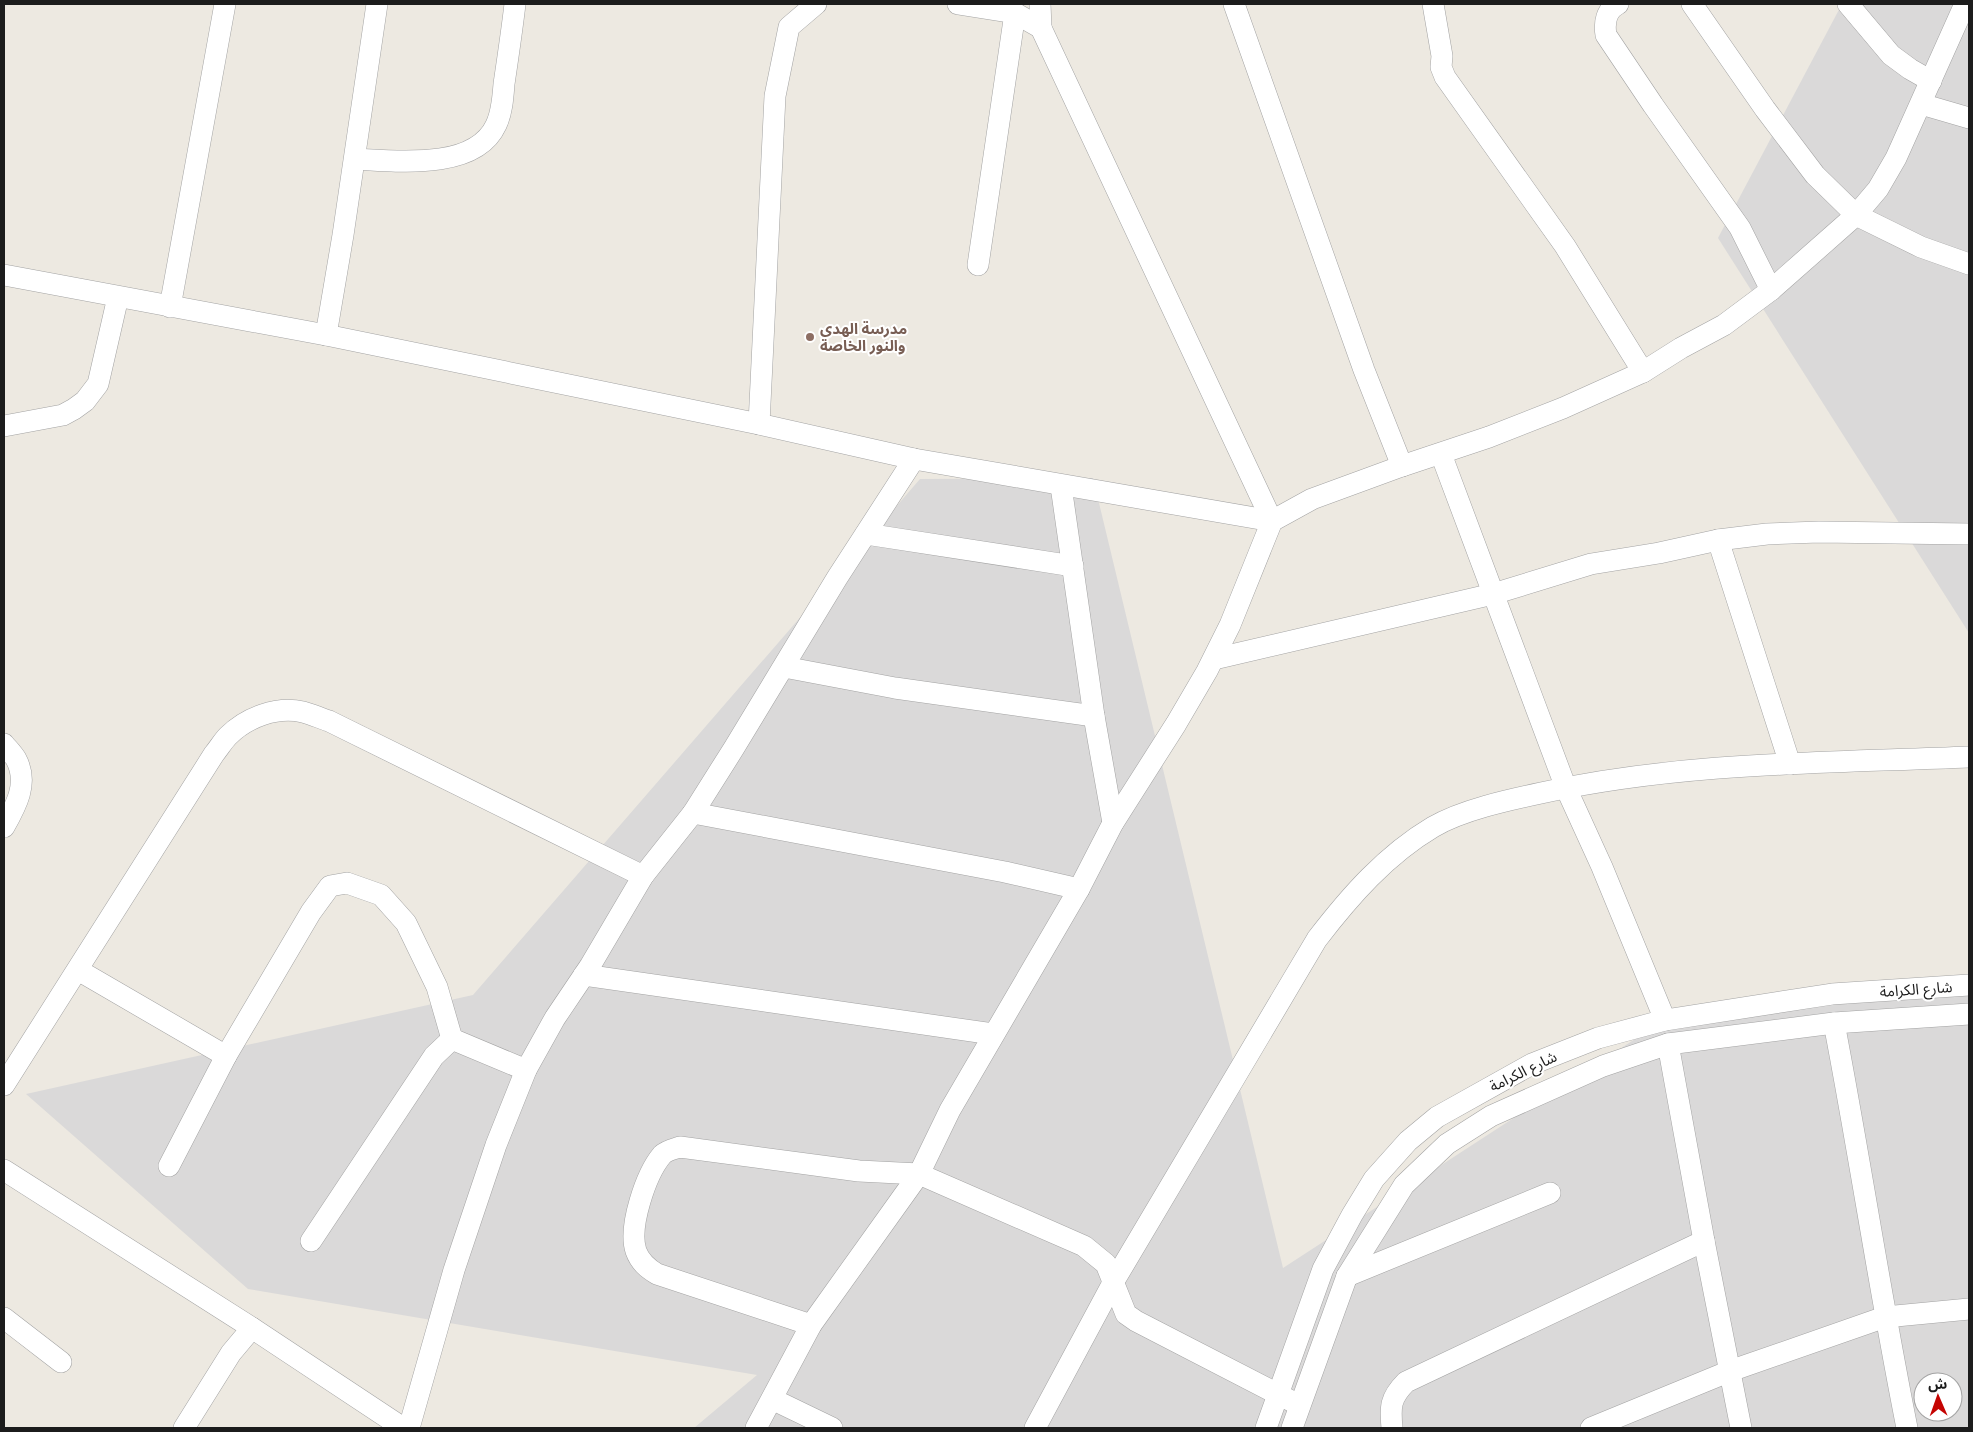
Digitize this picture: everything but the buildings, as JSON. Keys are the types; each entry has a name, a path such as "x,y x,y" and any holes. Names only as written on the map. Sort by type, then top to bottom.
{"street":[{"path":"170,307 225,4"},
{"path":"326,335 355,159 377,4"},
{"path":"355,159 403,162 446,158 475,148 488,137 496,125 501,108 515,4"},
{"path":"760,424 775,96 789,27 816,4"},
{"path":"958,4 1015,13 1041,28"},
{"path":"756,1428 811,1325 919,1174 950,1110 1079,889 1113,823 1176,724 1214,659 1230,625 1272,521 1041,28 1040,4"},
{"path":"1234,4 1364,370 1402,466"},
{"path":"1433,4 1442,56 1441,67 1445,77 1565,246 1642,372"},
{"path":"1618,4 1608,14 1605,22 1606,35 1740,228 1771,290"},
{"path":"1692,4 1765,110 1815,175 1856,214 1921,247 1969,264"},
{"path":"1848,4 1891,56 1931,81"},
{"path":"4,275 326,335 760,424 914,459 1061,486 1272,521 1312,499 1402,466 1441,454 1563,408 1642,372 1681,348 1724,326 1771,290 1856,214 1878,189 1896,158 1965,4"},
{"path":"978,265 1015,13"},
{"path":"1921,104 1969,118"},
{"path":"4,426 63,415 86,401 98,384 118,297"},
{"path":"1441,454 1566,788 1610,886 1665,1020"},
{"path":"409,1428 454,1270 496,1145 526,1070 555,1018 584,975 643,876 693,813 824,600 914,459"},
{"path":"1061,486 1094,716 1113,823"},
{"path":"1214,659 1493,594 1591,564 1659,553 1718,540 1767,534 1802,533 1969,534"},
{"path":"866,534 1073,566"},
{"path":"1718,540 1790,764"},
{"path":"784,667 904,689 1094,716"},
{"path":"4,1085 11,1059 78,970 153,848 227,736 244,723 264,714 281,711 301,712 328,721 643,876"},
{"path":"4,744 16,759 22,776 21,791 14,810 4,826"},
{"path":"1035,1428 1114,1281 1317,939 1345,904 1377,870 1406,844 1435,826 1505,801 1603,780 1699,770 1790,764 1969,757"},
{"path":"693,813 1005,872 1079,889"},
{"path":"170,1166 226,1056 311,912 330,886 347,883 381,895 406,923 437,987 452,1039"},
{"path":"78,970 226,1056"},
{"path":"584,975 993,1034"},
{"name":"شارع الكرامة","path":"1266,1428 1324,1269 1352,1215 1374,1179 1408,1141 1437,1117 1532,1064 1598,1038 1665,1020 1832,994 1969,985"},
{"name":"شارع الكرامة","path":"1292,1428 1347,1276 1404,1184 1447,1144 1491,1116 1603,1066 1668,1044 1834,1023 1969,1014"},
{"path":"1834,1023 1858,1148 1885,1317 1907,1428"},
{"path":"452,1039 526,1070"},
{"path":"311,1241 434,1056 452,1039"},
{"path":"1668,1044 1741,1428"},
{"path":"811,1325 656,1274 640,1260 635,1249 634,1230 640,1203 652,1173 663,1154 670,1149 680,1147 859,1171 919,1174 1084,1246 1106,1264 1126,1314 1136,1321 1300,1405"},
{"path":"4,1170 252,1328 403,1428"},
{"path":"1347,1276 1550,1194"},
{"path":"1392,1428 1392,1401 1396,1391 1406,1382 1704,1241"},
{"path":"1593,1428 1730,1371 1885,1317 1969,1309"},
{"path":"4,1318 61,1362"},
{"path":"184,1428 231,1353 252,1328"},
{"path":"772,1399 832,1428"}],"shaded area":[{"path":"1842,4 1969,4 1969,633 1718,238"},
{"path":"1093,478 1283,1268 1672,1015 1969,993 1969,1428 694,1428 757,1375 248,1289 26,1094 473,995 920,479"}],"place":[{"name":"مدرسة الهدى والنور الخاصة","path":"810,337"}]}
